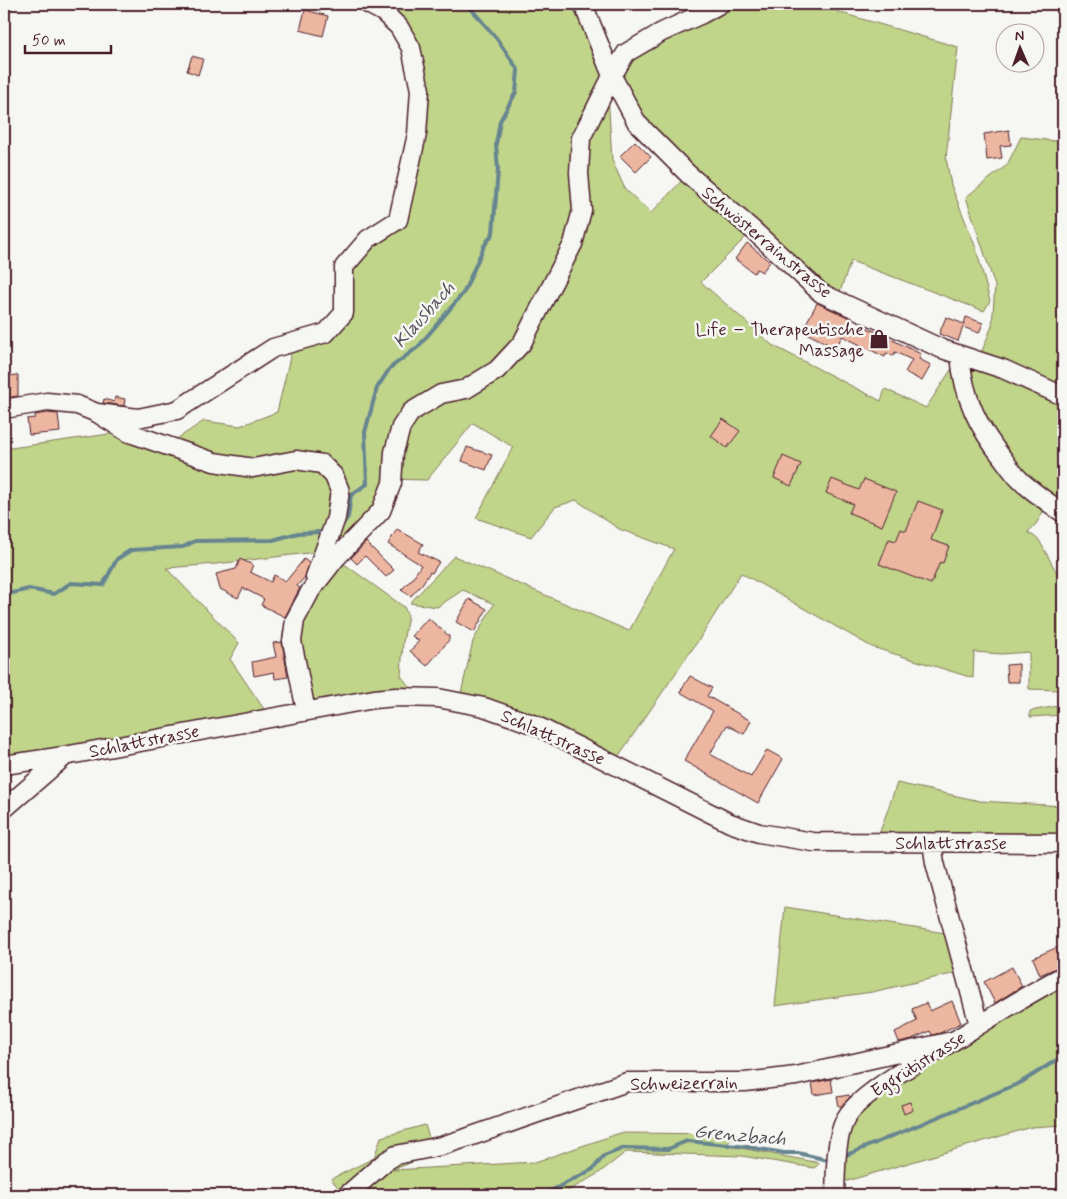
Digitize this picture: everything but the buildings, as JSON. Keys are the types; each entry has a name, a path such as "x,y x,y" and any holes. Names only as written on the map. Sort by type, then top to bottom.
{"street":[{"path":"97,413 138,418 178,410 273,348 326,333 344,313 344,267 368,239 398,220 417,134 420,90 410,48 399,27 382,12 368,4"},
{"name":"Schwösterrainstrasse","path":"583,4 612,76 637,123 688,174 753,230 821,293 960,356 1003,370 1063,396"},
{"path":"311,590 336,558 381,511 392,484 394,452 401,427 411,412 440,394 466,389 497,370 522,343 573,244 582,210 579,173 580,138 612,76 626,54 662,32 720,4"},
{"path":"960,356 968,398 976,420 1019,479 1063,513"},
{"path":"4,408 47,402 77,405 97,413 127,432 214,462 253,468 296,460 322,464 334,476 340,491 336,518 311,590 295,620 292,641 306,711"},
{"name":"Schlattstrasse","path":"4,765 64,756 374,699 396,697 438,698 484,707 535,725 730,823 759,833 813,842 1063,843"},
{"path":"4,809 64,756"},
{"name":"Eggrütistrasse","path":"835,1195 837,1152 844,1121 853,1107 888,1080 979,1025 935,863 932,843"},
{"path":"979,1025 1028,993 1063,976"},
{"name":"Schweizerrain","path":"347,1195 386,1161 396,1156 441,1146 469,1137 626,1082 745,1082 796,1076 952,1042"}],"green space":[{"path":"377,4 579,4 607,77 612,160 625,189 651,213 688,174 645,122 619,79 631,60 725,4 834,4 838,12 958,47 946,158 951,185 976,248 990,301 984,311 851,261 837,300 753,230 701,282 772,345 881,401 885,389 926,408 960,356 978,361 992,326 995,286 966,197 1007,165 1021,137 1063,142 1063,518 1044,510 1036,524 1028,532 1039,540 1063,584 1063,700 1060,690 1029,689 1029,652 1002,654 974,652 973,678 872,647 741,573 700,638 613,764 459,702 473,641 494,604 463,590 437,607 410,603 454,556 629,631 674,549 619,529 576,500 555,507 531,537 476,518 513,447 473,423 427,480 387,479 370,517 332,552 166,568 239,643 230,659 270,718 4,765 4,449 109,434 175,440 204,421 240,426 277,412 292,349 347,315 349,267 369,241 402,225 425,92 417,40 385,8"},
{"path":"336,558 404,607 408,616 403,642 401,676 418,697 306,711 295,620"},
{"path":"1063,705 1063,715 1030,717 1030,711"},
{"path":"897,783 980,801 1063,806 1063,843 876,843"},
{"path":"785,907 945,933 965,971 872,992 775,1006"},
{"path":"1063,976 1063,1125 1032,1127 840,1183 853,1107"},
{"path":"425,1125 434,1153 393,1170 535,1162 620,1133 738,1134 725,1145 820,1163 814,1168 742,1156 626,1152 599,1173 561,1195 336,1195 341,1191 331,1179 374,1158 381,1137"}],"waterway":[{"name":"Klausbach","path":"341,526 348,517 351,495 367,484 365,432 377,388 390,368 418,347 464,292 484,246 493,233 498,170 496,144 500,121 516,92 518,70 497,39 467,4"},
{"name":"Klausbach","path":"4,595 29,589 54,594 71,583 103,585 117,559 131,550 183,547 195,541 273,540 298,533 322,532"},
{"path":"844,1156 1020,1083 1063,1056"},
{"name":"Grenzbach","path":"543,1195 593,1169 604,1156 624,1148 668,1149 687,1141 748,1147 784,1153 798,1153 828,1160"}],"place":[{"name":"Life – Therapeutische Massage","path":"879,339"}]}
